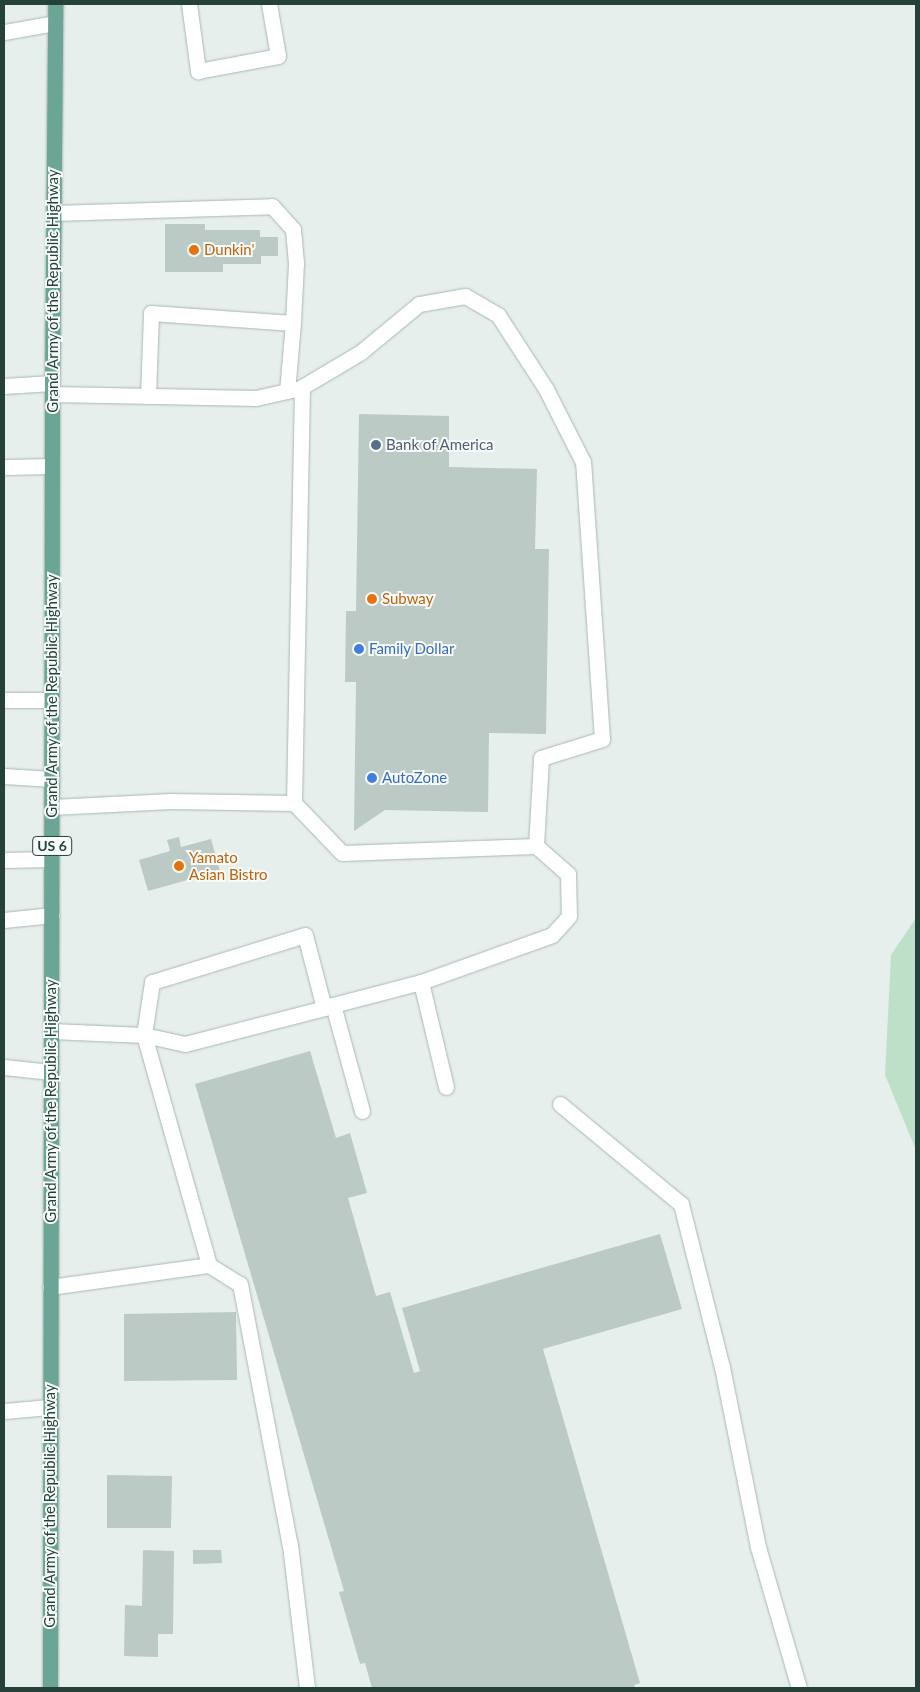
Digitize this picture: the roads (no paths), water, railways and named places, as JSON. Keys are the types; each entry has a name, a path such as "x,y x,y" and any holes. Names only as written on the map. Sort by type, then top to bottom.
{"main road":[{"name":"Grand Army of the Republic Highway","path":"50,1688 52,388 55,4"}],"lane":[{"path":"189,4 198,71 278,56 269,4"},
{"path":"4,32 55,23"},
{"path":"54,213 272,206 293,229 296,263 287,391"},
{"path":"4,386 148,396 256,398 302,387 361,352 419,304 465,296 498,315 546,388 583,462 602,739 541,758 536,846"},
{"path":"148,396 151,313 293,323"},
{"path":"294,803 302,387"},
{"path":"4,466 52,466"},
{"path":"4,700 52,700"},
{"path":"4,776 52,778"},
{"path":"51,1031 144,1035 185,1044 421,982 552,935 569,916 568,874 536,846 342,852 294,803 154,802 52,807"},
{"path":"4,860 52,859"},
{"path":"4,920 52,915"},
{"path":"209,1265 144,1035 152,982 305,935 362,1111"},
{"path":"421,982 446,1087"},
{"path":"4,1067 51,1072"},
{"path":"560,1104 680,1204 722,1367 758,1547 799,1688"},
{"path":"50,1287 209,1265 240,1284 290,1546 307,1688"},
{"path":"4,1411 50,1407"}],"place":[{"name":"Dunkin'","path":"194,250"},
{"name":"Bank of America","path":"376,445"},
{"name":"Subway","path":"372,599"},
{"name":"Family Dollar","path":"359,649"},
{"name":"AutoZone","path":"372,778"},
{"name":"Yamato Asian Bistro","path":"179,866"}]}
